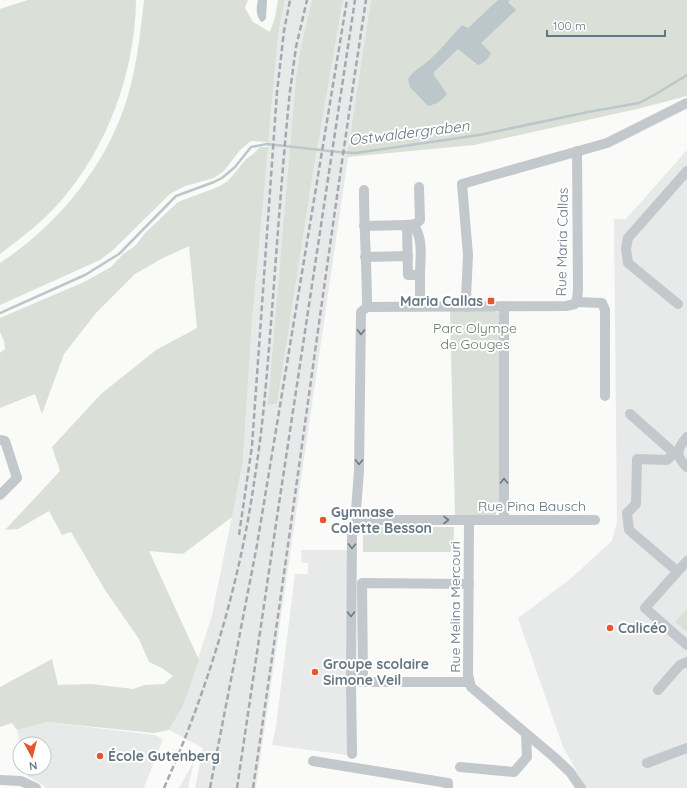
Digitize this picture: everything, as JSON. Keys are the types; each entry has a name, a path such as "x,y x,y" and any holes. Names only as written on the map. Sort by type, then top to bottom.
{"street":[{"path":"467,307 468,255 462,184 607,143 687,103"},
{"name":"Rue Maria Callas","path":"366,307 424,301 467,307 571,306 576,302 578,290 577,151"},
{"path":"678,304 628,263 626,249 628,238 687,170"},
{"path":"364,226 416,224 420,220 418,187"},
{"path":"359,518 356,510 359,463 361,312 366,307 367,268 365,257 364,190"},
{"path":"410,225 418,233 420,248 420,275 424,301"},
{"path":"410,225 408,275 420,275"},
{"path":"365,257 408,252 420,248"},
{"path":"576,302 602,303 605,310 605,396"},
{"path":"504,306 504,520"},
{"path":"630,414 676,453 687,467"},
{"path":"677,571 634,535 630,530 627,521 627,513 636,504 637,459 668,460 676,453 687,437"},
{"path":"0,440 5,441 17,478 0,494"},
{"path":"359,518 369,520 469,520"},
{"path":"352,754 352,530 359,518"},
{"name":"Rue Pina Bausch","path":"469,520 595,520"},
{"name":"Rue Melina Mercouri","path":"469,520 469,682 474,690 564,767 581,788"},
{"path":"687,561 645,608 687,645"},
{"path":"364,682 362,583 469,584"},
{"path":"658,690 680,665 687,662"},
{"path":"351,682 469,682"},
{"path":"460,767 514,772 527,757 526,734"},
{"path":"647,763 687,748"},
{"path":"313,761 448,786"},
{"path":"0,780 20,781 36,788"}],"shaded area":[{"path":"258,0 267,0 266,18 261,22 257,11"},
{"path":"285,0 312,0 301,46 296,77 269,405 277,404 313,173 343,0 371,0 256,788 195,788 203,748 169,730 183,706 212,615 243,461 252,321 272,89 278,35"},
{"path":"498,0 510,0 508,2 516,10 481,43 491,53 489,57 478,65 458,49 434,72 434,75 447,94 439,102 428,106 410,87 408,79 436,54 462,25 468,28"},
{"path":"687,150 687,788 586,788 563,747 518,618 569,580 612,541 617,522 614,219 626,219"},
{"name":"Groupe scolaire Simone Veil","path":"301,550 348,550 347,755 272,745 276,726 295,574 308,574 308,563 302,563"},
{"name":"École Gutenberg","path":"47,722 155,735 163,739 144,788 47,788 28,776 52,776 52,736 18,736 17,730"},
{"path":"194,761 188,788 179,788"}],"green space":[{"path":"28,0 136,0 134,27 124,82 104,135 91,159 58,204 45,218 0,254 0,9"},
{"path":"144,0 248,0 245,8 253,22 270,32 275,17 278,0 285,0 278,35 268,142 251,141 240,150 224,171 214,178 185,186 170,194 113,250 100,260 0,305 0,263 20,249 58,215 90,175 115,131 124,108 135,68"},
{"path":"312,0 343,0 313,173 277,404 268,405 296,77 301,46"},
{"path":"371,0 687,0 687,96 637,109 474,145 347,157"},
{"path":"260,147 268,147 252,321 243,461 232,517 183,554 149,551 199,660 183,706 169,730 154,733 47,722 17,730 12,723 0,727 0,687 52,659 58,685 91,684 133,689 145,685 164,684 173,676 162,668 149,662 139,639 105,590 71,532 62,535 49,511 18,529 5,530 60,471 52,447 101,394 156,350 197,328 189,246 161,259 135,274 96,313 64,354 42,414 35,394 0,408 0,353 5,349 4,341 0,332 0,318 84,282 111,267 123,254 135,246 145,233 178,202 218,187 228,181 246,159"},
{"name":"Parc Olympe de Gouges","path":"450,311 495,311 501,314 502,510 496,510 496,515 455,515"},
{"path":"363,527 454,527 453,552 363,552"},
{"path":"687,609 687,631 686,631 675,622"}],"waterway":[{"name":"Ostwaldergraben","path":"0,313 85,275 119,254 176,196 222,178 235,167 251,147 267,144 356,153 479,135 639,103 687,75"}],"railway":[{"path":"239,535 252,446 277,92 284,31 290,0"},
{"path":"164,788 195,713 208,674 231,596 249,516 258,457 264,400 290,91 296,47 307,0"},
{"path":"210,788 257,545 347,0"},
{"path":"237,788 355,0"},
{"path":"253,788 366,0"}],"place":[{"name":"Maria Callas","path":"491,301"},
{"name":"Gymnase Colette Besson","path":"323,520"},
{"name":"Calicéo","path":"610,628"},
{"name":"Groupe scolaire Simone Veil","path":"315,672"},
{"name":"École Gutenberg","path":"100,756"}]}
